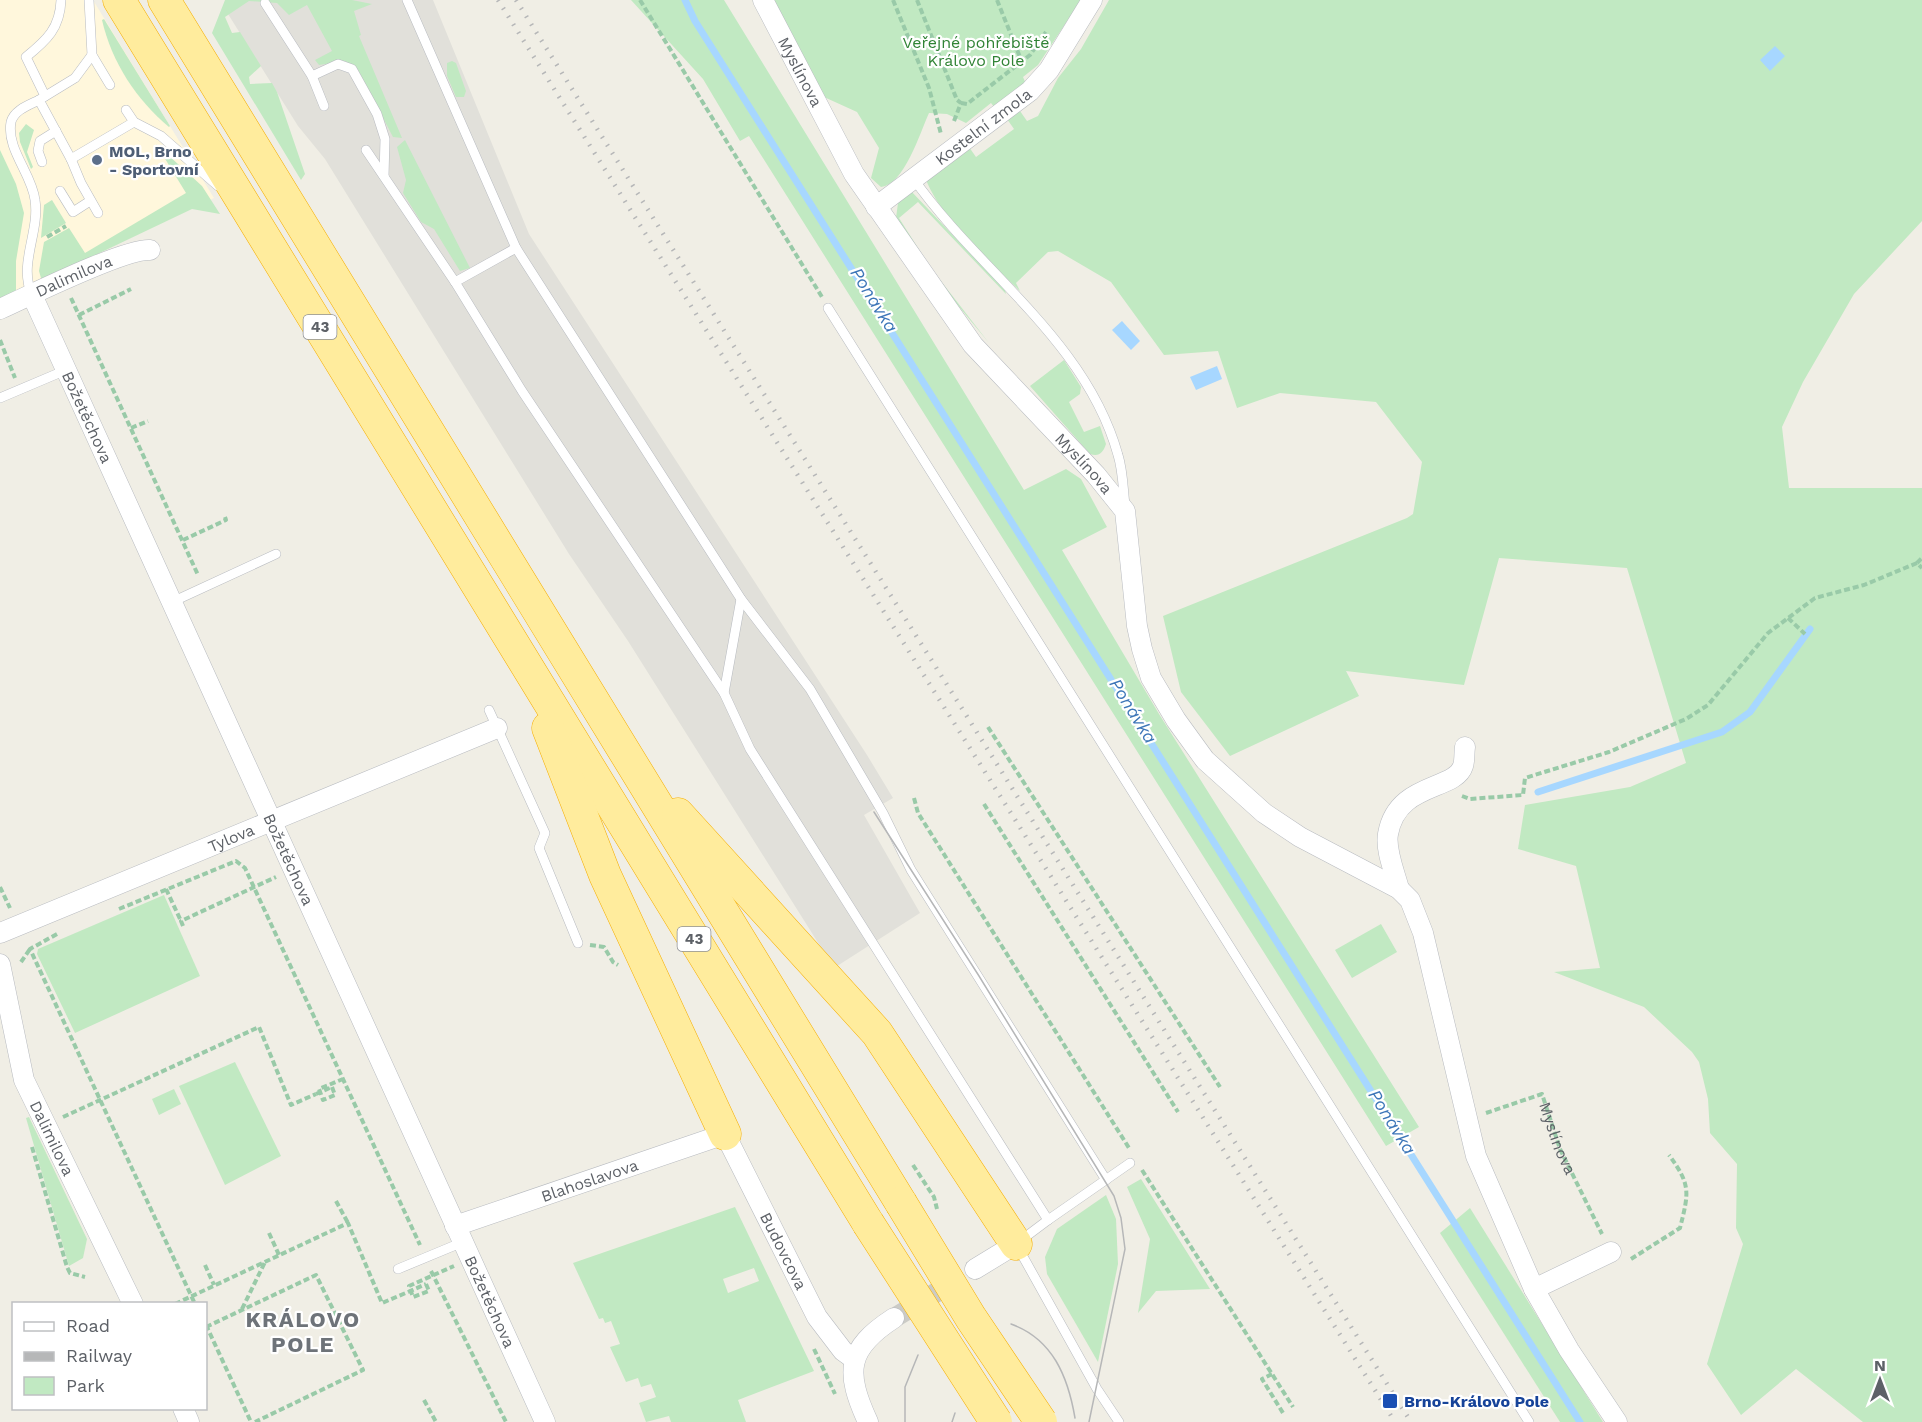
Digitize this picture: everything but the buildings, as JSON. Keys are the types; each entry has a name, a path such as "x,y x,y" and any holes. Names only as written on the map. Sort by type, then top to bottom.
{"highway":[{"name":"43","path":"119,0 868,1224 996,1422"},
{"name":"43","path":"164,0 971,1318 1041,1422"},
{"path":"520,654 604,875 726,1134"},
{"path":"628,759 878,1033 1016,1244"}],"street":[{"name":"Myslínova","path":"763,0 854,174 973,345 1096,475 1125,511"},
{"name":"Kostelní zmola","path":"876,207 1030,91 1049,70 1092,0"},
{"name":"Dalimilova","path":"0,309 141,249 150,250"},
{"name":"Božetěchova","path":"32,295 545,1422"},
{"path":"1125,511 1137,626 1151,678 1176,720 1205,760 1264,813 1300,837 1383,878 1410,900 1424,933 1476,1156 1534,1289 1569,1350 1617,1422"},
{"name":"Tylova","path":"0,933 497,728"},
{"path":"1454,778 1463,766 1464,747"},
{"path":"1399,889 1388,836 1394,814 1405,801 1432,785 1454,778 1477,777"},
{"name":"Dalimilova","path":"0,964 24,1080 132,1302"},
{"name":"Blahoslavova","path":"459,1234 726,1134"},
{"name":"Budovcova","path":"726,1134 817,1317 843,1351 854,1359"},
{"path":"975,1269 1016,1244"},
{"path":"1534,1289 1611,1252"},
{"path":"868,1422 852,1383 854,1359 868,1337 894,1318"}],"lane":[{"path":"61,0 59,21 54,30 48,39 26,57 56,131 98,213"},
{"path":"89,0 92,54 111,86"},
{"path":"406,0 516,248 741,599 810,689 883,813 911,870 1106,1180"},
{"path":"265,3 312,76 324,106"},
{"path":"32,295 27,274 36,202 10,131 13,117 17,111 75,78 92,54"},
{"path":"312,76 338,64 352,69 377,114 385,139 384,176"},
{"path":"126,110 134,122 161,136 254,220"},
{"path":"71,159 134,122"},
{"path":"0,131 10,131"},
{"path":"42,162 38,151 40,141 56,131"},
{"path":"366,150 455,282 522,392 724,693 750,749 1048,1220"},
{"path":"913,178 934,209 1029,309 1084,378 1107,425 1119,457 1125,511"},
{"path":"60,191 73,212 90,201"},
{"path":"455,282 516,248"},
{"path":"828,308 1529,1422"},
{"path":"0,398 66,370"},
{"path":"172,602 276,554"},
{"path":"724,693 741,599"},
{"path":"489,710 545,833 539,848 578,943"},
{"path":"1119,1422 1097,1389 1016,1244 1134,1162"},
{"path":"398,1269 426,1258 459,1234"}],"path":[{"path":"640,0 828,308"},
{"path":"893,0 938,113"},
{"path":"917,0 957,100 961,103 967,104 1022,62 1030,55 1049,28"},
{"path":"997,0 1022,62"},
{"path":"42,240 69,224 73,212"},
{"path":"63,281 183,540 207,586"},
{"path":"80,315 131,289"},
{"path":"0,340 19,390"},
{"path":"131,428 148,421"},
{"path":"183,540 226,520 225,517"},
{"path":"1432,785 1470,800 1523,795 1525,778 1609,752 1686,719 1708,705 1768,633 1815,598 1864,585 1917,563 1922,558"},
{"path":"1917,563 1922,568"},
{"path":"1788,618 1805,634"},
{"path":"988,727 1221,1087"},
{"path":"914,798 918,813 1131,1152"},
{"path":"984,804 1178,1112"},
{"path":"111,912 236,861 245,868 433,1275 506,1422"},
{"path":"166,890 182,923 253,887"},
{"path":"67,930 30,949 194,1302"},
{"path":"63,1117 259,1027 291,1106 316,1094 332,1087 335,1095 323,1100 319,1089 343,1079"},
{"name":"Myslínova","path":"1468,1118 1542,1094 1571,1175 1611,1252"},
{"path":"31,1144 67,1267 70,1273 85,1277"},
{"path":"1611,1252 1615,1261 1625,1262 1680,1228 1686,1205 1686,1178 1669,1155"},
{"path":"1134,1162 1293,1407"},
{"path":"913,1165 934,1197"},
{"path":"336,1201 382,1303 408,1292 426,1284 429,1290 413,1298 409,1286 433,1275"},
{"path":"179,1302 348,1224"},
{"path":"269,1233 279,1255"},
{"path":"241,1310 265,1261"},
{"path":"206,1265 214,1285"},
{"path":"207,1326 316,1275 363,1370 253,1422 207,1328"},
{"path":"809,1338 838,1401"},
{"path":"1272,1374 1262,1379 1283,1413"},
{"path":"424,1400 436,1422"}],"shaded area":[{"path":"0,0 93,0 214,198 0,300"},
{"path":"231,0 433,0 529,234 893,798 864,815 920,913 834,968 628,641 569,554 325,159 298,126 228,14"}],"green space":[{"path":"225,0 352,0 372,4 354,11 361,35 359,36 402,138 393,137 358,70 345,61 319,65 315,60 332,51 307,5 289,15 277,3 249,1 225,17 232,33 240,32 261,66 249,77 250,84 272,83 277,92 305,174 301,180 212,33"},
{"path":"631,0 724,0 1024,490 1066,469 1081,479 1107,527 1062,550 1159,714 1419,1127 1386,1146 749,136 740,141 703,79"},
{"name":"Veřejné pohřebiště Královo Pole","path":"772,0 1081,0 1038,65 1023,77 1026,84 995,108 991,103 966,123 947,114 929,113 904,168 889,184 881,187 871,178 879,148 857,112 824,97"},
{"path":"1109,0 1922,0 1922,221 1854,294 1803,382 1782,427 1789,488 1922,488 1922,1422 1863,1422 1796,1369 1741,1415 1707,1364 1743,1244 1736,1228 1737,1164 1710,1133 1708,1099 1699,1062 1692,1052 1644,1007 1554,972 1600,968 1576,866 1518,849 1525,805 1630,787 1686,763 1627,568 1499,558 1464,685 1346,671 1359,696 1230,756 1181,692 1163,616 1407,518 1413,514 1422,462 1376,402 1280,393 1237,408 1218,351 1164,355 1111,282 1058,251 1048,252 1016,283 1020,291 966,239 943,210 925,178 969,147 976,157 1014,129 1007,119 1020,111 1027,121 1038,116 1058,78 1081,49"},
{"path":"104,19 169,127 146,105 127,79 106,36 102,20"},
{"path":"452,61 456,63 466,91 464,97 456,97 447,76 447,63"},
{"path":"26,124 34,130 27,152 33,167 31,169 20,142 19,133"},
{"path":"405,140 470,268 460,271 434,229 421,222 403,193 406,180 397,147"},
{"path":"156,144 202,186 220,214 192,209 43,280 39,271 44,242 69,228 85,253 186,193"},
{"path":"0,150 16,184 24,213 16,261 16,293 0,300"},
{"path":"910,190 1005,290 1006,294 918,202 899,218 930,267 989,343 928,269 896,218 898,203"},
{"path":"52,200 66,223 41,238 44,205"},
{"path":"1064,360 1081,387 1080,394 1069,402 1084,432 1100,426 1106,444 1098,455 1090,454 1030,386"},
{"path":"164,895 200,976 75,1033 37,954 38,949"},
{"path":"1381,924 1397,952 1352,978 1335,950"},
{"path":"235,1062 281,1156 225,1185 179,1086"},
{"path":"174,1089 181,1104 159,1115 152,1099"},
{"path":"29,1117 87,1239 83,1258 69,1266 26,1118"},
{"path":"1141,1179 1210,1289 1156,1291 1138,1313 1150,1239 1127,1187"},
{"path":"1106,1195 1116,1219 1118,1264 1098,1362 1047,1274 1045,1257 1057,1229"},
{"path":"735,1207 814,1371 738,1400 746,1422 671,1422 669,1416 646,1422 639,1403 656,1397 651,1384 641,1387 638,1378 626,1382 610,1347 620,1344 611,1321 605,1323 603,1318 599,1319 573,1263","holes":["754,1268 759,1281 728,1293 723,1279"]},
{"path":"1470,1208 1603,1422 1560,1422 1440,1233"}],"water":[{"path":"1775,46 1785,56 1770,71 1760,60"},
{"path":"1122,321 1140,341 1131,350 1112,330"},
{"path":"1217,366 1222,379 1196,390 1190,377"}],"waterway":[{"name":"Ponávka","path":"685,0 695,21 1580,1422"},
{"path":"1538,792 1722,732 1750,712 1810,629"}],"tunnel":[{"path":"894,1318 975,1269"}],"tram line":[{"path":"874,812 979,976 1114,1196 1121,1218 1125,1249 1089,1422"},
{"path":"1011,1324 1038,1339 1056,1361 1068,1388 1075,1418"},
{"path":"905,1422 905,1387 918,1355"},
{"path":"952,1422 955,1413"}],"railway":[{"path":"498,0 1395,1422"},
{"path":"516,0 1411,1422"}],"place":[{"name":"MOL, Brno - Sportovní","path":"97,160"},
{"name":"Brno-Královo Pole","path":"1390,1401"}],"district":[{"name":"KRÁLOVO POLE","path":"303,1332"}]}
